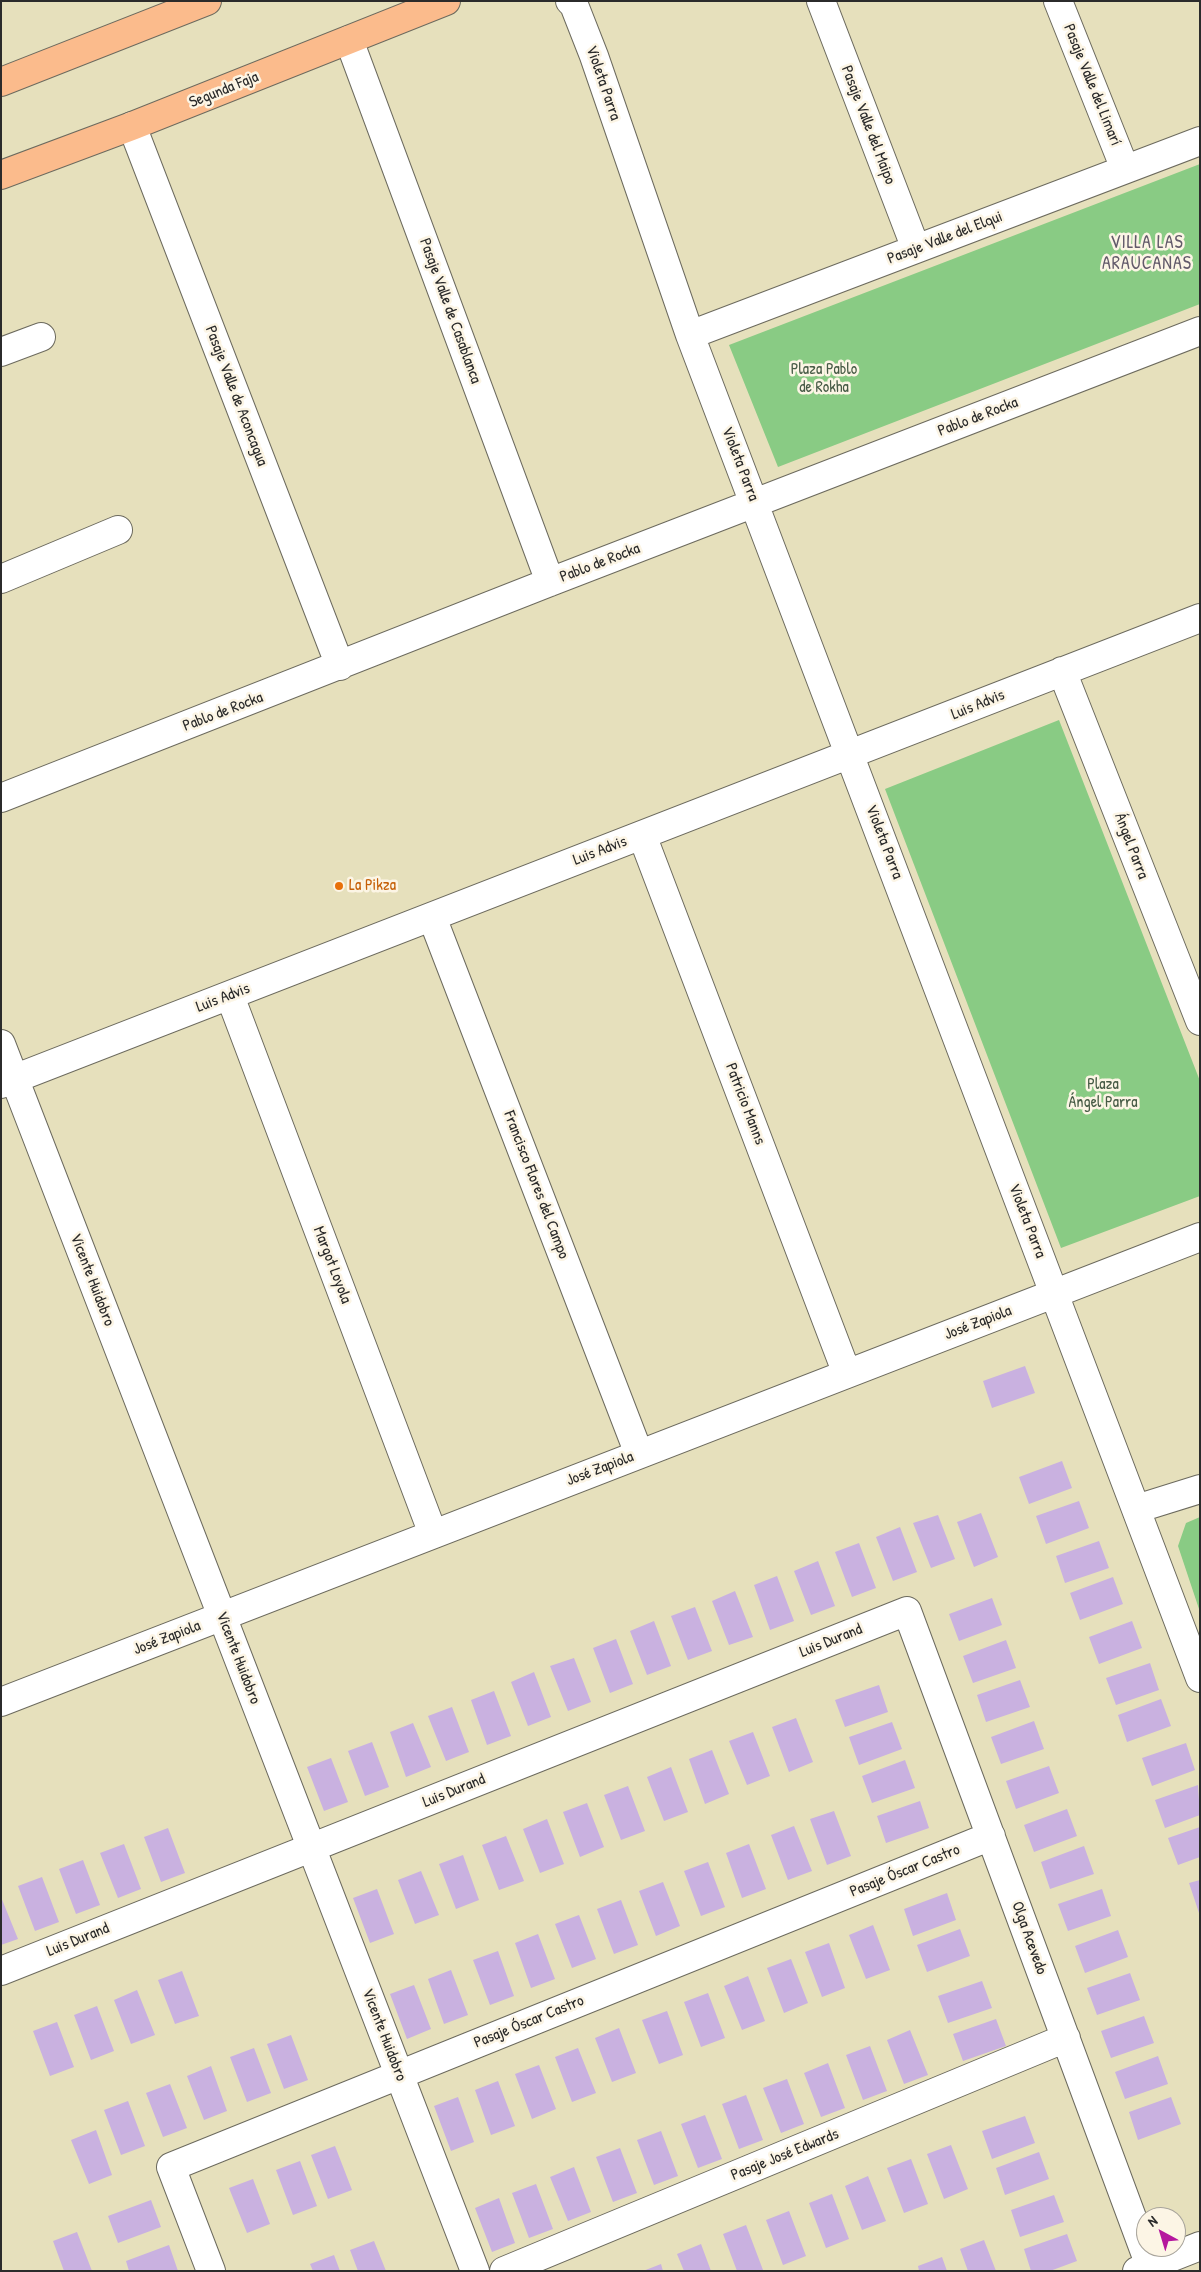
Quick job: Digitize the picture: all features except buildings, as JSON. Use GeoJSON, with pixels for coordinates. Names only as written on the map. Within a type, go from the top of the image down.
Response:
{"type":"FeatureCollection","features":[{"type":"Feature","properties":{"kind":"main road"},"geometry":{"type":"LineString","coordinates":[[1,82],[207,1]]}},
{"type":"Feature","properties":{"kind":"main road","name":"Segunda Faja"},"geometry":{"type":"LineString","coordinates":[[1,175],[132,126],[446,1]]}},
{"type":"Feature","properties":{"kind":"street","name":"Pasaje Valle del Maipo"},"geometry":{"type":"LineString","coordinates":[[821,1],[916,249]]}},
{"type":"Feature","properties":{"kind":"street","name":"Pasaje Valle del Limarí"},"geometry":{"type":"LineString","coordinates":[[1058,1],[1125,169]]}},
{"type":"Feature","properties":{"kind":"street","name":"Violeta Parra"},"geometry":{"type":"LineString","coordinates":[[573,2],[598,65],[690,335],[1200,1678]]}},
{"type":"Feature","properties":{"kind":"street","name":"Pasaje Valle de Casablanca"},"geometry":{"type":"LineString","coordinates":[[349,40],[550,582]]}},
{"type":"Feature","properties":{"kind":"street","name":"Pasaje Valle de Aconcagua"},"geometry":{"type":"LineString","coordinates":[[132,126],[340,666]]}},
{"type":"Feature","properties":{"kind":"street","name":"Pasaje Valle del Elqui"},"geometry":{"type":"LineString","coordinates":[[690,335],[1200,141]]}},
{"type":"Feature","properties":{"kind":"street","name":"Pablo de Rocka"},"geometry":{"type":"LineString","coordinates":[[1,798],[550,582],[1200,331]]}},
{"type":"Feature","properties":{"kind":"street"},"geometry":{"type":"LineString","coordinates":[[1,352],[41,337]]}},
{"type":"Feature","properties":{"kind":"street"},"geometry":{"type":"LineString","coordinates":[[1,579],[118,530]]}},
{"type":"Feature","properties":{"kind":"street","name":"Luis Advis"},"geometry":{"type":"LineString","coordinates":[[8,1081],[1200,618]]}},
{"type":"Feature","properties":{"kind":"street","name":"Ángel Parra"},"geometry":{"type":"LineString","coordinates":[[1062,672],[1200,1021]]}},
{"type":"Feature","properties":{"kind":"street","name":"Patricio Manns"},"geometry":{"type":"LineString","coordinates":[[642,835],[847,1374]]}},
{"type":"Feature","properties":{"kind":"street","name":"Francisco Flores del Campo"},"geometry":{"type":"LineString","coordinates":[[432,917],[639,1454]]}},
{"type":"Feature","properties":{"kind":"street","name":"Margot Loyola"},"geometry":{"type":"LineString","coordinates":[[230,996],[433,1534]]}},
{"type":"Feature","properties":{"kind":"street","name":"Vicente Huidobro"},"geometry":{"type":"LineString","coordinates":[[1,1044],[8,1081],[222,1617],[475,2271]]}},
{"type":"Feature","properties":{"kind":"street","name":"José Zapiola"},"geometry":{"type":"LineString","coordinates":[[4,1694],[222,1617],[1200,1237]]}},
{"type":"Feature","properties":{"kind":"street"},"geometry":{"type":"LineString","coordinates":[[1136,1509],[1200,1489]]}},
{"type":"Feature","properties":{"kind":"street","name":"Olga Acevedo"},"geometry":{"type":"LineString","coordinates":[[907,1611],[1066,2038],[1144,2268]]}},
{"type":"Feature","properties":{"kind":"street","name":"Luis Durand"},"geometry":{"type":"LineString","coordinates":[[1,1971],[907,1611]]}},
{"type":"Feature","properties":{"kind":"street","name":"Pasaje Óscar Castro"},"geometry":{"type":"LineString","coordinates":[[211,2271],[171,2167],[991,1836]]}},
{"type":"Feature","properties":{"kind":"street","name":"Pasaje José Edwards"},"geometry":{"type":"LineString","coordinates":[[504,2271],[1066,2038]]}},
{"type":"Feature","properties":{"kind":"street"},"geometry":{"type":"LineString","coordinates":[[1144,2268],[1200,2246]]}},
{"type":"Feature","properties":{"kind":"green space","name":"Plaza Pablo de Rokha"},"geometry":{"type":"Polygon","coordinates":[[[1200,164],[1200,304],[778,467],[729,345],[1200,164]]]}},
{"type":"Feature","properties":{"kind":"green space","name":"Plaza Ángel Parra"},"geometry":{"type":"Polygon","coordinates":[[[1059,720],[1200,1081],[1200,1196],[1061,1248],[885,789],[1059,720]]]}},
{"type":"Feature","properties":{"kind":"green space"},"geometry":{"type":"Polygon","coordinates":[[[1200,1517],[1200,1612],[1178,1546],[1186,1523],[1200,1517]]]}},
{"type":"Feature","properties":{"kind":"place","name":"La Pikza"},"geometry":{"type":"Point","coordinates":[339,886]}},
{"type":"Feature","properties":{"kind":"district","name":"VILLA LAS ARAUCANAS"},"geometry":{"type":"Point","coordinates":[1147,253]}}]}
